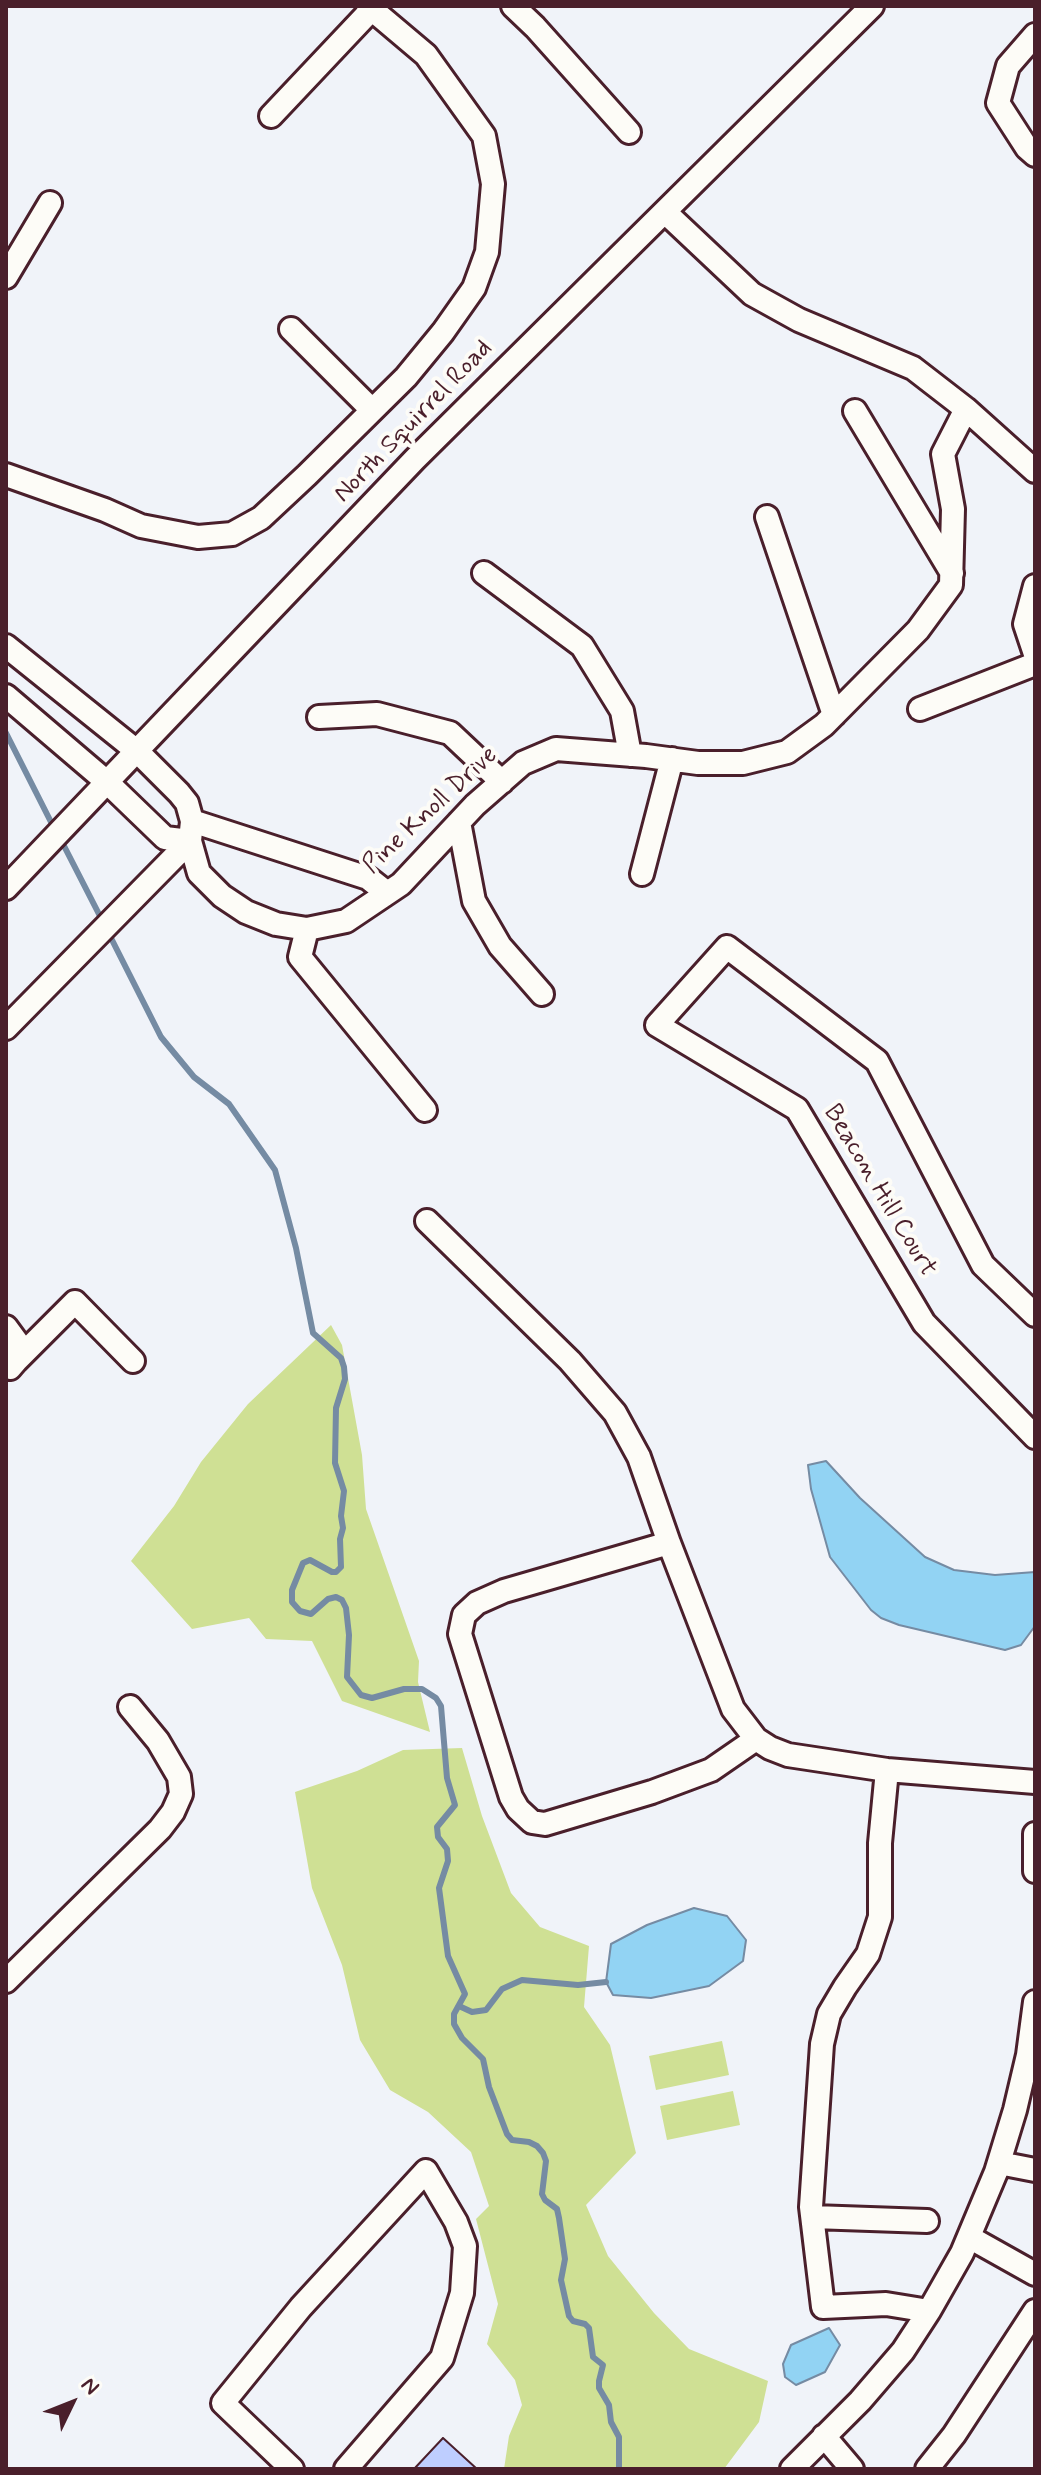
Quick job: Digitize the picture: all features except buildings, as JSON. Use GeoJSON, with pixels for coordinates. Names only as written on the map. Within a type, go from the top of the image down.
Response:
{"type":"FeatureCollection","features":[{"type":"Feature","properties":{"kind":"street"},"geometry":{"type":"LineString","coordinates":[[513,6],[629,132]]}},
{"type":"Feature","properties":{"kind":"street","name":"North Squirrel Road"},"geometry":{"type":"LineString","coordinates":[[6,888],[415,459],[872,6]]}},
{"type":"Feature","properties":{"kind":"street"},"geometry":{"type":"LineString","coordinates":[[6,475],[141,526],[198,537],[232,534],[261,518],[372,410],[443,332],[474,288],[487,252],[493,184],[484,136],[426,55],[380,11],[271,116]]}},
{"type":"Feature","properties":{"kind":"street"},"geometry":{"type":"LineString","coordinates":[[1035,35],[1008,66],[998,103],[1027,148],[1035,155]]}},
{"type":"Feature","properties":{"kind":"street"},"geometry":{"type":"LineString","coordinates":[[6,277],[50,203]]}},
{"type":"Feature","properties":{"kind":"street"},"geometry":{"type":"LineString","coordinates":[[665,212],[752,294],[799,320],[913,368],[966,409],[1035,471]]}},
{"type":"Feature","properties":{"kind":"street"},"geometry":{"type":"LineString","coordinates":[[291,329],[372,410]]}},
{"type":"Feature","properties":{"kind":"street","name":"Pine Knoll Drive"},"geometry":{"type":"LineString","coordinates":[[6,646],[138,752],[179,793],[187,803],[199,873],[222,896],[246,912],[276,924],[307,929],[346,921],[401,884],[475,805],[523,763],[556,749],[698,763],[743,763],[787,752],[834,715],[918,630],[951,585],[953,509],[943,454],[966,409]]}},
{"type":"Feature","properties":{"kind":"street"},"geometry":{"type":"LineString","coordinates":[[855,411],[952,574]]}},
{"type":"Feature","properties":{"kind":"street"},"geometry":{"type":"LineString","coordinates":[[767,517],[834,715]]}},
{"type":"Feature","properties":{"kind":"street"},"geometry":{"type":"LineString","coordinates":[[484,573],[582,646],[622,711],[630,755]]}},
{"type":"Feature","properties":{"kind":"street"},"geometry":{"type":"LineString","coordinates":[[1035,586],[1025,624],[1035,654]]}},
{"type":"Feature","properties":{"kind":"street"},"geometry":{"type":"LineString","coordinates":[[920,709],[1035,664]]}},
{"type":"Feature","properties":{"kind":"street"},"geometry":{"type":"LineString","coordinates":[[6,696],[108,783],[165,838],[191,831],[368,878],[387,893]]}},
{"type":"Feature","properties":{"kind":"street"},"geometry":{"type":"LineString","coordinates":[[319,717],[377,714],[450,733],[502,782]]}},
{"type":"Feature","properties":{"kind":"street"},"geometry":{"type":"LineString","coordinates":[[642,874],[672,759]]}},
{"type":"Feature","properties":{"kind":"street"},"geometry":{"type":"LineString","coordinates":[[459,822],[474,901],[500,946],[542,994]]}},
{"type":"Feature","properties":{"kind":"street"},"geometry":{"type":"LineString","coordinates":[[6,1028],[191,831]]}},
{"type":"Feature","properties":{"kind":"street"},"geometry":{"type":"LineString","coordinates":[[307,929],[300,957],[425,1110]]}},
{"type":"Feature","properties":{"kind":"street","name":"Beacon Hill Court"},"geometry":{"type":"LineString","coordinates":[[1035,1315],[983,1265],[877,1061],[727,947],[657,1025],[797,1109],[924,1323],[1035,1437]]}},
{"type":"Feature","properties":{"kind":"street"},"geometry":{"type":"LineString","coordinates":[[427,1221],[570,1361],[615,1413],[639,1457],[733,1709],[756,1739],[788,1755],[887,1770],[1035,1782]]}},
{"type":"Feature","properties":{"kind":"street"},"geometry":{"type":"LineString","coordinates":[[11,1366],[75,1302],[133,1361]]}},
{"type":"Feature","properties":{"kind":"street"},"geometry":{"type":"LineString","coordinates":[[6,1327],[17,1342],[11,1366]]}},
{"type":"Feature","properties":{"kind":"street"},"geometry":{"type":"LineString","coordinates":[[669,1543],[504,1591],[477,1603],[464,1615],[460,1634],[511,1797],[532,1822],[545,1824],[652,1792],[711,1770],[756,1739]]}},
{"type":"Feature","properties":{"kind":"street"},"geometry":{"type":"LineString","coordinates":[[6,1981],[160,1829],[177,1803],[181,1794],[179,1777],[158,1741],[130,1707]]}},
{"type":"Feature","properties":{"kind":"street"},"geometry":{"type":"LineString","coordinates":[[887,1770],[880,1843],[880,1917],[868,1954],[829,2014],[822,2044],[811,2207],[823,2307],[886,2304],[929,2311]]}},
{"type":"Feature","properties":{"kind":"street"},"geometry":{"type":"LineString","coordinates":[[1035,1834],[1035,1867]]}},
{"type":"Feature","properties":{"kind":"street"},"geometry":{"type":"LineString","coordinates":[[792,2469],[860,2401],[903,2351],[929,2311],[969,2237],[1028,2091],[1028,2055],[1035,2002]]}},
{"type":"Feature","properties":{"kind":"street"},"geometry":{"type":"LineString","coordinates":[[999,2163],[1035,2170]]}},
{"type":"Feature","properties":{"kind":"street"},"geometry":{"type":"LineString","coordinates":[[292,2469],[223,2403],[301,2307],[426,2171],[456,2222],[465,2246],[462,2293],[442,2358],[346,2469]]}},
{"type":"Feature","properties":{"kind":"street"},"geometry":{"type":"LineString","coordinates":[[813,2217],[927,2221]]}},
{"type":"Feature","properties":{"kind":"street"},"geometry":{"type":"LineString","coordinates":[[969,2237],[1035,2274]]}},
{"type":"Feature","properties":{"kind":"street"},"geometry":{"type":"LineString","coordinates":[[927,2469],[954,2435],[1035,2311]]}},
{"type":"Feature","properties":{"kind":"street"},"geometry":{"type":"LineString","coordinates":[[824,2436],[852,2469]]}},
{"type":"Feature","properties":{"kind":"green space"},"geometry":{"type":"Polygon","coordinates":[[[331,1325],[342,1345],[362,1455],[366,1509],[419,1661],[418,1682],[430,1732],[342,1701],[312,1641],[266,1639],[249,1618],[192,1629],[131,1561],[174,1506],[201,1462],[248,1404],[331,1325]]]}},
{"type":"Feature","properties":{"kind":"green space"},"geometry":{"type":"Polygon","coordinates":[[[462,1748],[482,1816],[511,1893],[540,1927],[589,1946],[584,2007],[610,2045],[636,2153],[586,2205],[608,2256],[654,2313],[689,2349],[768,2381],[759,2422],[724,2469],[504,2469],[509,2436],[522,2405],[515,2380],[487,2344],[498,2304],[476,2219],[489,2206],[471,2152],[428,2112],[390,2090],[360,2040],[342,1965],[312,1888],[295,1792],[357,1771],[403,1750],[462,1748]]]}},
{"type":"Feature","properties":{"kind":"green space"},"geometry":{"type":"Polygon","coordinates":[[[722,2041],[729,2075],[656,2090],[649,2056],[722,2041]]]}},
{"type":"Feature","properties":{"kind":"green space"},"geometry":{"type":"Polygon","coordinates":[[[733,2091],[740,2125],[667,2140],[660,2106],[733,2091]]]}},
{"type":"Feature","properties":{"kind":"water"},"geometry":{"type":"Polygon","coordinates":[[[826,1461],[860,1498],[925,1557],[954,1570],[995,1575],[1035,1572],[1035,1626],[1021,1645],[1005,1650],[899,1625],[871,1610],[830,1557],[811,1489],[808,1465],[826,1461]]]}},
{"type":"Feature","properties":{"kind":"water"},"geometry":{"type":"Polygon","coordinates":[[[694,1908],[727,1916],[746,1940],[743,1961],[709,1986],[651,1998],[613,1995],[606,1982],[611,1944],[647,1925],[694,1908]]]}},
{"type":"Feature","properties":{"kind":"water"},"geometry":{"type":"Polygon","coordinates":[[[829,2328],[840,2345],[825,2372],[796,2385],[785,2377],[783,2364],[791,2345],[829,2328]]]}},
{"type":"Feature","properties":{"kind":"waterway"},"geometry":{"type":"LineString","coordinates":[[6,733],[55,830]]}},
{"type":"Feature","properties":{"kind":"waterway"},"geometry":{"type":"LineString","coordinates":[[61,840],[103,922]]}},
{"type":"Feature","properties":{"kind":"waterway"},"geometry":{"type":"LineString","coordinates":[[108,932],[161,1037],[194,1077],[229,1104],[275,1170],[296,1248],[313,1333],[341,1358],[344,1367],[345,1379],[336,1408],[335,1463],[344,1491],[341,1567],[332,1572],[310,1560],[303,1563],[292,1590],[292,1602],[300,1611],[311,1614],[328,1599],[336,1597],[342,1600],[349,1635],[347,1677],[361,1695],[372,1698],[404,1689],[422,1689],[436,1698],[441,1706],[447,1778],[455,1805],[437,1827],[438,1837],[447,1849],[448,1861],[439,1888],[448,1956],[465,1994],[454,2014],[454,2024],[462,2038],[483,2059],[489,2087],[507,2134],[512,2140],[537,2146],[546,2161],[542,2194],[557,2209],[559,2218],[565,2259],[561,2280],[569,2316],[589,2328],[593,2357],[603,2365],[599,2388],[609,2405],[611,2422],[619,2437],[619,2469]]}},
{"type":"Feature","properties":{"kind":"waterway"},"geometry":{"type":"LineString","coordinates":[[459,2006],[472,2012],[486,2010],[502,1989],[522,1980],[578,1985],[606,1982]]}}]}
